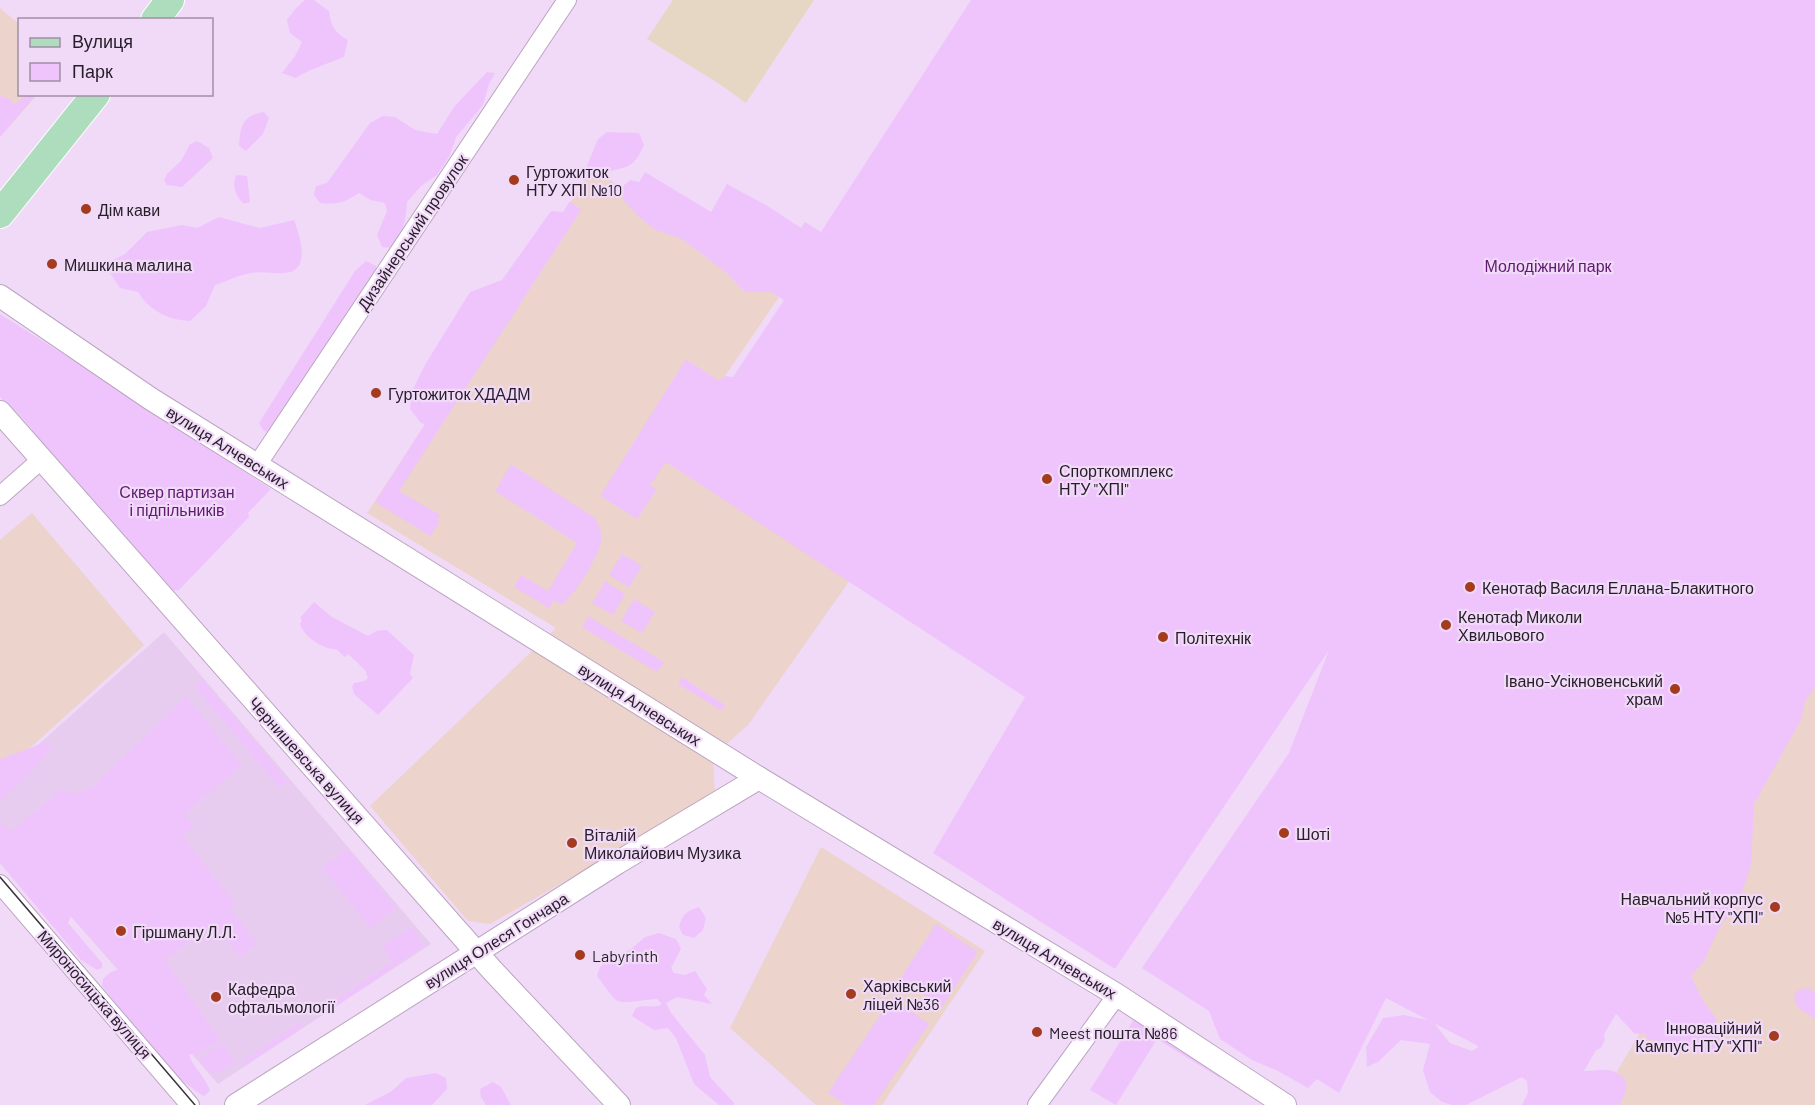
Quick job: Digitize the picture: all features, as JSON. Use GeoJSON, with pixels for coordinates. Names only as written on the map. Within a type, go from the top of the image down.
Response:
{"type":"FeatureCollection","features":[{"type":"Feature","properties":{"kind":"main road"},"geometry":{"type":"LineString","coordinates":[[156,18],[170,0]]}},
{"type":"Feature","properties":{"kind":"main road"},"geometry":{"type":"LineString","coordinates":[[0,214],[94,96]]}},
{"type":"Feature","properties":{"kind":"street","name":"Дизайнерський провулок"},"geometry":{"type":"LineString","coordinates":[[257,465],[567,0]]}},
{"type":"Feature","properties":{"kind":"street","name":"вулиця Алчевських"},"geometry":{"type":"LineString","coordinates":[[0,296],[151,399],[759,778],[1117,995],[1285,1105]]}},
{"type":"Feature","properties":{"kind":"street","name":"Чернишевська вулиця"},"geometry":{"type":"LineString","coordinates":[[0,412],[477,952],[619,1105]]}},
{"type":"Feature","properties":{"kind":"street"},"geometry":{"type":"LineString","coordinates":[[0,496],[42,459]]}},
{"type":"Feature","properties":{"kind":"street","name":"вулиця Олеся Гончара"},"geometry":{"type":"LineString","coordinates":[[236,1105],[617,863],[759,778]]}},
{"type":"Feature","properties":{"kind":"street","name":"Мироносицька вулиця"},"geometry":{"type":"LineString","coordinates":[[0,884],[190,1105]]}},
{"type":"Feature","properties":{"kind":"street"},"geometry":{"type":"LineString","coordinates":[[1037,1105],[1117,995]]}},
{"type":"Feature","properties":{"kind":"shaded area"},"geometry":{"type":"Polygon","coordinates":[[[673,0],[814,0],[746,103],[647,39],[673,0]]]}},
{"type":"Feature","properties":{"kind":"shaded area"},"geometry":{"type":"Polygon","coordinates":[[[0,8],[18,23],[18,96],[36,96],[0,137],[0,8]]]}},
{"type":"Feature","properties":{"kind":"shaded area"},"geometry":{"type":"Polygon","coordinates":[[[593,168],[779,297],[699,414],[855,573],[748,725],[713,756],[715,795],[490,924],[468,921],[370,806],[556,628],[367,513],[593,168]]]}},
{"type":"Feature","properties":{"kind":"shaded area"},"geometry":{"type":"Polygon","coordinates":[[[32,513],[144,645],[0,775],[0,540],[32,513]]]}},
{"type":"Feature","properties":{"kind":"shaded area"},"geometry":{"type":"Polygon","coordinates":[[[164,632],[431,944],[218,1084],[0,836],[0,779],[164,632]]]}},
{"type":"Feature","properties":{"kind":"shaded area"},"geometry":{"type":"Polygon","coordinates":[[[1815,681],[1815,1105],[1597,1105],[1644,1026],[1815,681]]]}},
{"type":"Feature","properties":{"kind":"shaded area","name":"Харківський ліцей №36"},"geometry":{"type":"Polygon","coordinates":[[[821,847],[985,951],[882,1105],[816,1105],[730,1028],[821,847]]]}},
{"type":"Feature","properties":{"kind":"green space"},"geometry":{"type":"Polygon","coordinates":[[[305,0],[314,0],[329,11],[334,28],[348,40],[344,57],[296,78],[282,73],[302,42],[290,33],[287,20],[305,0]]]}},
{"type":"Feature","properties":{"kind":"green space","name":"Молодіжний парк"},"geometry":{"type":"Polygon","coordinates":[[[971,0],[1815,0],[1815,687],[1805,701],[1801,720],[1754,804],[1751,865],[1741,895],[1718,930],[1704,961],[1691,976],[1703,1001],[1716,1018],[1716,1030],[1721,1049],[1702,1054],[1669,1043],[1647,1039],[1645,1033],[1635,1034],[1616,1014],[1604,1034],[1605,1040],[1601,1048],[1596,1050],[1584,1071],[1610,1070],[1623,1077],[1626,1081],[1626,1090],[1619,1105],[1522,1105],[1528,1093],[1527,1081],[1522,1077],[1466,1105],[1452,1105],[1442,1102],[1430,1092],[1423,1070],[1430,1044],[1401,1040],[1378,1062],[1367,1067],[1366,1047],[1383,1018],[1404,1015],[1428,1020],[1386,998],[1339,1093],[1317,1079],[1308,1088],[1252,1060],[1220,1039],[1209,1011],[1142,968],[1289,753],[1329,650],[1115,969],[933,853],[1025,697],[666,462],[650,485],[657,489],[637,519],[600,496],[686,359],[719,381],[725,376],[733,377],[784,300],[771,292],[745,292],[728,274],[682,239],[656,230],[640,218],[623,200],[622,187],[630,180],[639,182],[645,172],[711,212],[727,184],[766,205],[801,228],[805,222],[821,232],[971,0]],[[1434,1023],[1450,1043],[1472,1051],[1478,1046],[1434,1023]]]}},
{"type":"Feature","properties":{"kind":"green space"},"geometry":{"type":"Polygon","coordinates":[[[487,72],[495,73],[483,105],[456,137],[450,155],[437,175],[421,186],[407,202],[404,226],[394,248],[382,247],[377,235],[387,211],[385,203],[370,200],[359,193],[341,202],[320,203],[314,195],[316,186],[327,183],[370,123],[383,116],[395,117],[415,130],[437,134],[454,107],[487,72]]]}},
{"type":"Feature","properties":{"kind":"green space"},"geometry":{"type":"Polygon","coordinates":[[[0,96],[8,98],[15,104],[25,96],[35,96],[0,137],[0,96]]]}},
{"type":"Feature","properties":{"kind":"green space"},"geometry":{"type":"Polygon","coordinates":[[[264,112],[269,118],[263,134],[246,151],[239,146],[242,127],[251,116],[264,112]]]}},
{"type":"Feature","properties":{"kind":"green space"},"geometry":{"type":"Polygon","coordinates":[[[607,132],[639,133],[644,145],[639,155],[629,165],[599,177],[586,168],[598,139],[607,132]]]}},
{"type":"Feature","properties":{"kind":"green space"},"geometry":{"type":"Polygon","coordinates":[[[197,141],[209,148],[213,158],[182,187],[167,185],[164,180],[167,174],[181,161],[190,144],[197,141]]]}},
{"type":"Feature","properties":{"kind":"green space"},"geometry":{"type":"Polygon","coordinates":[[[236,175],[247,176],[250,202],[244,204],[238,198],[234,187],[236,175]]]}},
{"type":"Feature","properties":{"kind":"green space"},"geometry":{"type":"Polygon","coordinates":[[[570,201],[581,210],[399,491],[440,515],[437,520],[440,522],[430,536],[375,502],[425,424],[421,423],[410,409],[412,391],[426,363],[470,292],[502,280],[551,211],[563,212],[570,201]]]}},
{"type":"Feature","properties":{"kind":"green space"},"geometry":{"type":"Polygon","coordinates":[[[219,217],[260,228],[294,220],[302,252],[298,267],[284,273],[246,274],[215,285],[206,306],[190,321],[174,319],[160,313],[138,292],[120,288],[110,273],[111,261],[125,254],[147,232],[182,225],[197,228],[219,217]]]}},
{"type":"Feature","properties":{"kind":"green space"},"geometry":{"type":"Polygon","coordinates":[[[366,261],[376,266],[378,275],[274,430],[264,431],[259,423],[355,271],[366,261]]]}},
{"type":"Feature","properties":{"kind":"green space","name":"Сквер партизан і підпільників"},"geometry":{"type":"Polygon","coordinates":[[[0,314],[214,449],[271,489],[248,513],[249,517],[179,590],[171,591],[32,433],[32,429],[0,397],[0,314]]]}},
{"type":"Feature","properties":{"kind":"green space"},"geometry":{"type":"Polygon","coordinates":[[[511,464],[595,518],[599,526],[601,541],[596,556],[580,584],[562,605],[554,600],[549,608],[514,587],[521,575],[548,591],[577,543],[495,491],[511,464]]]}},
{"type":"Feature","properties":{"kind":"green space"},"geometry":{"type":"Polygon","coordinates":[[[622,554],[642,566],[629,587],[609,575],[622,554]]]}},
{"type":"Feature","properties":{"kind":"green space"},"geometry":{"type":"Polygon","coordinates":[[[605,581],[625,594],[613,615],[592,603],[605,581]]]}},
{"type":"Feature","properties":{"kind":"green space"},"geometry":{"type":"Polygon","coordinates":[[[634,599],[655,612],[642,633],[621,621],[634,599]]]}},
{"type":"Feature","properties":{"kind":"green space"},"geometry":{"type":"Polygon","coordinates":[[[314,602],[332,617],[368,636],[376,631],[387,630],[414,655],[410,674],[413,678],[378,715],[354,694],[352,687],[354,683],[368,678],[365,670],[348,654],[345,657],[336,649],[320,645],[302,629],[300,618],[314,602]]]}},
{"type":"Feature","properties":{"kind":"green space"},"geometry":{"type":"Polygon","coordinates":[[[588,616],[664,662],[657,672],[582,627],[588,616]]]}},
{"type":"Feature","properties":{"kind":"green space"},"geometry":{"type":"Polygon","coordinates":[[[682,677],[725,705],[722,711],[678,684],[682,677]]]}},
{"type":"Feature","properties":{"kind":"green space"},"geometry":{"type":"Polygon","coordinates":[[[203,680],[288,782],[280,788],[195,687],[203,680]]]}},
{"type":"Feature","properties":{"kind":"green space"},"geometry":{"type":"Polygon","coordinates":[[[186,697],[242,765],[184,814],[194,826],[182,836],[236,905],[165,960],[220,1040],[196,1056],[193,1053],[189,1055],[210,1091],[204,1096],[190,1087],[162,1061],[102,986],[103,979],[119,969],[71,916],[68,923],[102,963],[102,968],[97,970],[81,960],[0,863],[0,821],[5,828],[12,831],[61,790],[77,794],[92,788],[186,697]]]}},
{"type":"Feature","properties":{"kind":"green space"},"geometry":{"type":"Polygon","coordinates":[[[46,742],[52,745],[44,757],[0,801],[0,759],[46,742]]]}},
{"type":"Feature","properties":{"kind":"green space"},"geometry":{"type":"Polygon","coordinates":[[[347,849],[396,908],[371,928],[322,868],[347,849]]]}},
{"type":"Feature","properties":{"kind":"green space"},"geometry":{"type":"Polygon","coordinates":[[[699,907],[706,918],[703,930],[694,938],[683,935],[679,927],[683,916],[699,907]]]}},
{"type":"Feature","properties":{"kind":"green space"},"geometry":{"type":"Polygon","coordinates":[[[231,910],[257,943],[240,957],[214,923],[231,910]]]}},
{"type":"Feature","properties":{"kind":"green space"},"geometry":{"type":"Polygon","coordinates":[[[936,924],[978,952],[942,1007],[900,979],[936,924]]]}},
{"type":"Feature","properties":{"kind":"green space"},"geometry":{"type":"Polygon","coordinates":[[[411,927],[424,946],[395,966],[382,947],[411,927]]]}},
{"type":"Feature","properties":{"kind":"green space"},"geometry":{"type":"Polygon","coordinates":[[[659,933],[676,939],[681,949],[671,968],[674,973],[685,975],[695,971],[707,989],[704,995],[712,1004],[677,997],[666,1003],[671,1013],[705,1055],[710,1077],[734,1103],[733,1105],[719,1105],[694,1084],[676,1038],[668,1028],[654,1030],[632,1016],[636,1008],[662,1004],[657,999],[629,1002],[616,1000],[597,976],[600,967],[612,958],[631,949],[645,937],[659,933]]]}},
{"type":"Feature","properties":{"kind":"green space"},"geometry":{"type":"Polygon","coordinates":[[[391,963],[394,967],[336,1006],[333,1001],[391,963]]]}},
{"type":"Feature","properties":{"kind":"green space"},"geometry":{"type":"Polygon","coordinates":[[[1808,988],[1815,993],[1815,1019],[1798,1008],[1794,998],[1797,990],[1808,988]]]}},
{"type":"Feature","properties":{"kind":"green space"},"geometry":{"type":"Polygon","coordinates":[[[892,998],[929,1024],[874,1105],[846,1105],[828,1093],[892,998]]]}},
{"type":"Feature","properties":{"kind":"green space"},"geometry":{"type":"Polygon","coordinates":[[[1136,1016],[1224,1071],[1220,1078],[1157,1039],[1116,1105],[1090,1090],[1136,1016]]]}},
{"type":"Feature","properties":{"kind":"green space"},"geometry":{"type":"Polygon","coordinates":[[[300,1022],[303,1027],[245,1065],[242,1061],[300,1022]]]}},
{"type":"Feature","properties":{"kind":"green space"},"geometry":{"type":"Polygon","coordinates":[[[223,1043],[235,1062],[213,1075],[199,1059],[223,1043]]]}},
{"type":"Feature","properties":{"kind":"green space"},"geometry":{"type":"Polygon","coordinates":[[[436,1073],[446,1078],[447,1089],[432,1105],[365,1105],[392,1091],[406,1078],[436,1073]]]}},
{"type":"Feature","properties":{"kind":"green space"},"geometry":{"type":"Polygon","coordinates":[[[493,1082],[501,1087],[511,1105],[486,1105],[481,1097],[480,1089],[493,1082]]]}},
{"type":"Feature","properties":{"kind":"tram line"},"geometry":{"type":"LineString","coordinates":[[0,877],[195,1105]]}},
{"type":"Feature","properties":{"kind":"place","name":"Гуртожиток НТУ ХПІ №10"},"geometry":{"type":"Point","coordinates":[514,180]}},
{"type":"Feature","properties":{"kind":"place","name":"Дім кави"},"geometry":{"type":"Point","coordinates":[86,209]}},
{"type":"Feature","properties":{"kind":"place","name":"Мишкина малина"},"geometry":{"type":"Point","coordinates":[52,264]}},
{"type":"Feature","properties":{"kind":"place","name":"Гуртожиток ХДАДМ"},"geometry":{"type":"Point","coordinates":[376,393]}},
{"type":"Feature","properties":{"kind":"place","name":"Спорткомплекс НТУ \"ХПІ\""},"geometry":{"type":"Point","coordinates":[1047,479]}},
{"type":"Feature","properties":{"kind":"place","name":"Кенотаф Василя Еллана-Блакитного"},"geometry":{"type":"Point","coordinates":[1470,587]}},
{"type":"Feature","properties":{"kind":"place","name":"Кенотаф Миколи Хвильового"},"geometry":{"type":"Point","coordinates":[1446,625]}},
{"type":"Feature","properties":{"kind":"place","name":"Політехнік"},"geometry":{"type":"Point","coordinates":[1163,637]}},
{"type":"Feature","properties":{"kind":"place","name":"Івано-Усікновенський храм"},"geometry":{"type":"Point","coordinates":[1675,689]}},
{"type":"Feature","properties":{"kind":"place","name":"Шоті"},"geometry":{"type":"Point","coordinates":[1284,833]}},
{"type":"Feature","properties":{"kind":"place","name":"Віталій Миколайович Музика"},"geometry":{"type":"Point","coordinates":[572,843]}},
{"type":"Feature","properties":{"kind":"place","name":"Навчальний корпус №5 НТУ \"ХПІ\""},"geometry":{"type":"Point","coordinates":[1775,907]}},
{"type":"Feature","properties":{"kind":"place","name":"Гіршману Л.Л."},"geometry":{"type":"Point","coordinates":[121,931]}},
{"type":"Feature","properties":{"kind":"place","name":"Labyrinth"},"geometry":{"type":"Point","coordinates":[580,955]}},
{"type":"Feature","properties":{"kind":"place","name":"Харківський ліцей №36"},"geometry":{"type":"Point","coordinates":[851,994]}},
{"type":"Feature","properties":{"kind":"place","name":"Кафедра офтальмології"},"geometry":{"type":"Point","coordinates":[216,997]}},
{"type":"Feature","properties":{"kind":"place","name":"Meest пошта №86"},"geometry":{"type":"Point","coordinates":[1037,1032]}},
{"type":"Feature","properties":{"kind":"place","name":"Інноваційний Кампус НТУ \"ХПІ\""},"geometry":{"type":"Point","coordinates":[1774,1036]}}]}
